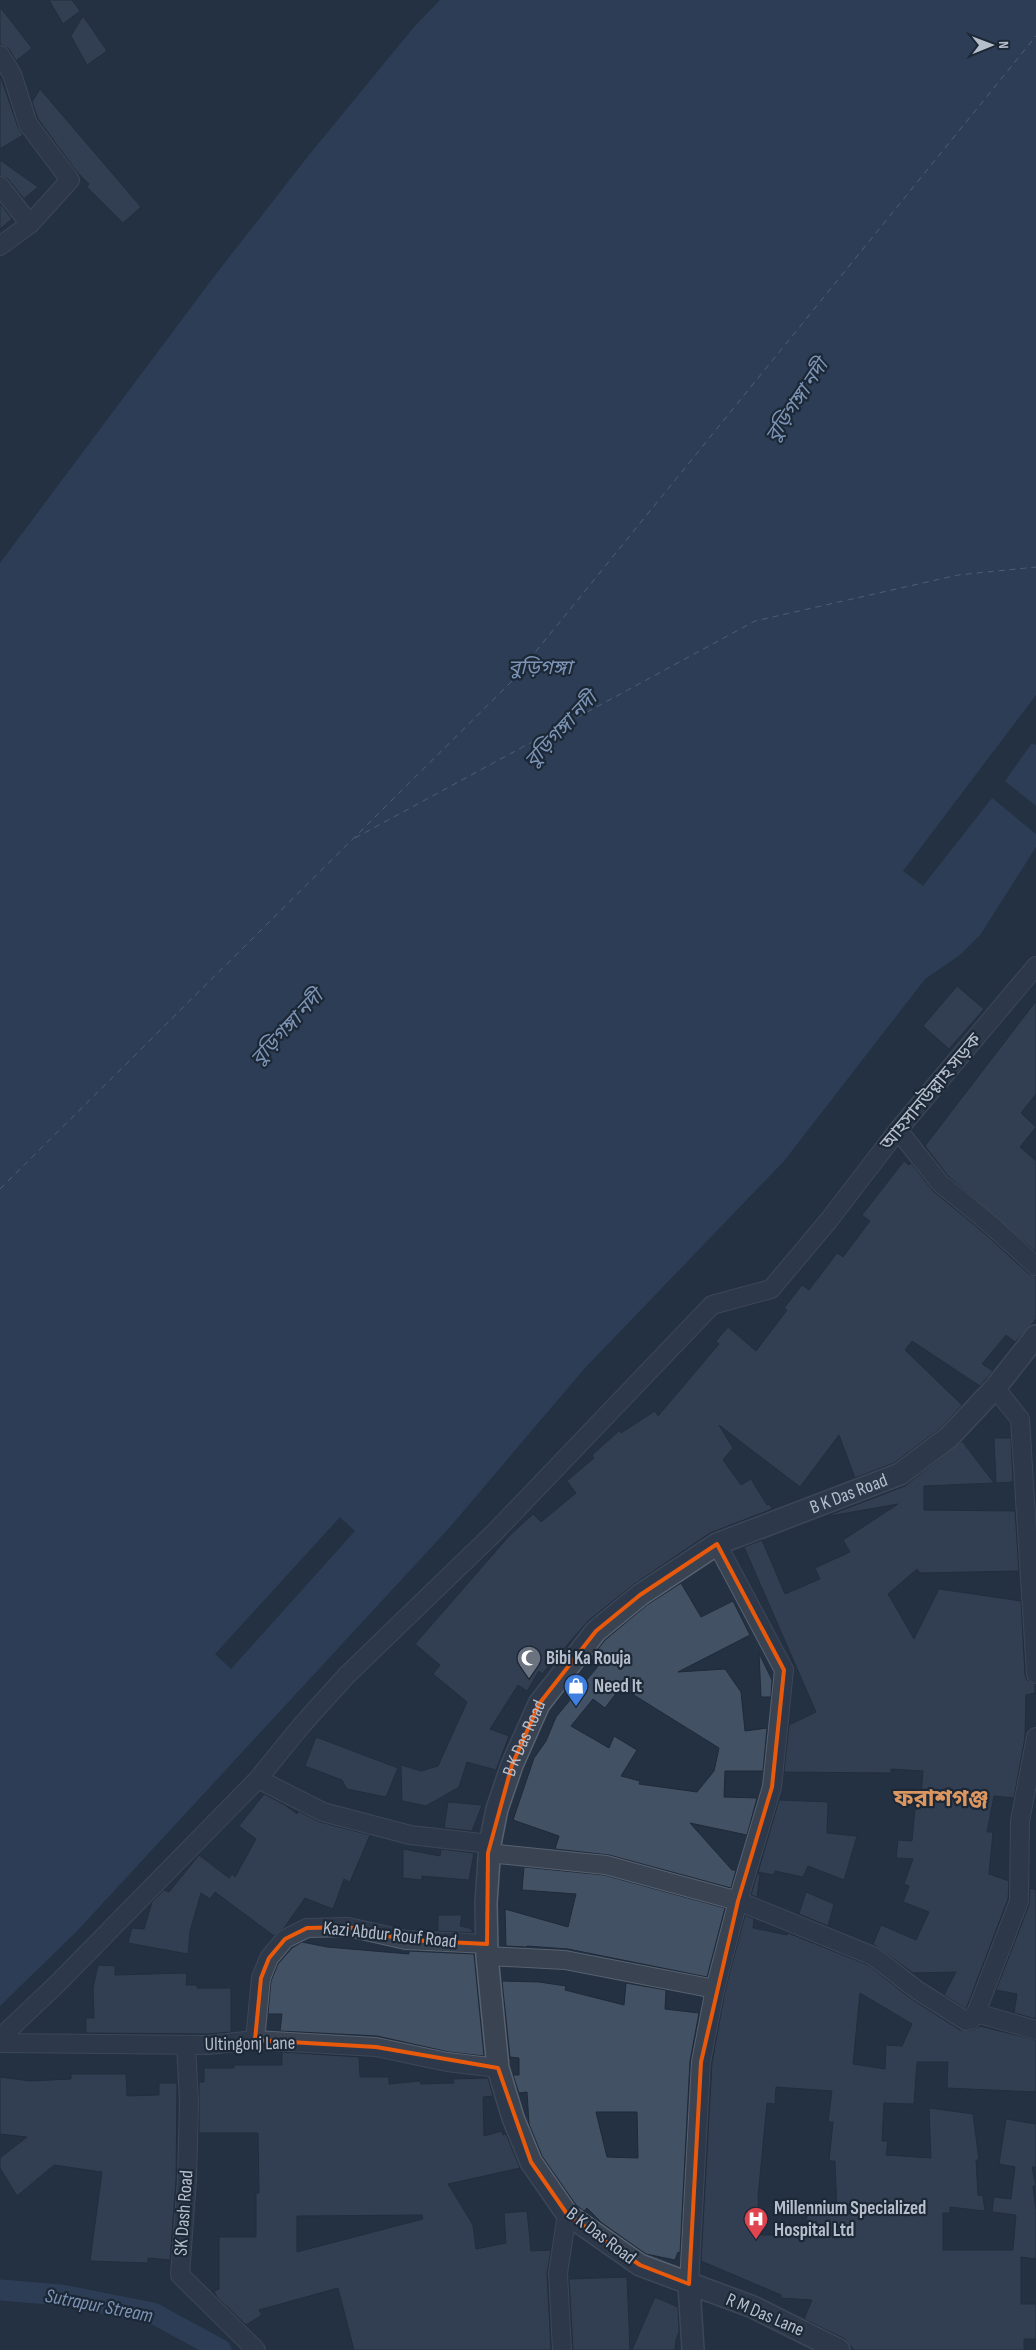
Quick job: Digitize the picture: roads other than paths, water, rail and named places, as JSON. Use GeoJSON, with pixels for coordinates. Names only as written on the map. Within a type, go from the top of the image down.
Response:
{"type":"FeatureCollection","features":[{"type":"Feature","properties":{"kind":"street"},"geometry":{"type":"LineString","coordinates":[[0,55],[12,74],[28,124],[70,180],[30,224],[0,246]]}},
{"type":"Feature","properties":{"kind":"street"},"geometry":{"type":"LineString","coordinates":[[0,186],[30,224]]}},
{"type":"Feature","properties":{"kind":"street","name":"আহসানউল্লাহ সড়ক"},"geometry":{"type":"LineString","coordinates":[[0,2038],[58,1983],[258,1779],[300,1726],[346,1676],[495,1532],[712,1306],[771,1289],[829,1220],[898,1130],[1036,966]]}},
{"type":"Feature","properties":{"kind":"street"},"geometry":{"type":"LineString","coordinates":[[898,1130],[940,1183],[990,1224],[1036,1266]]}},
{"type":"Feature","properties":{"kind":"street","name":"B K Das Road"},"geometry":{"type":"LineString","coordinates":[[688,2284],[640,2265],[597,2238],[567,2214],[531,2162],[513,2118],[498,2068],[487,1950],[489,1849],[497,1810],[512,1765],[539,1704],[596,1631],[640,1595],[717,1544],[900,1474],[949,1437],[996,1388],[1036,1336]]}},
{"type":"Feature","properties":{"kind":"street"},"geometry":{"type":"LineString","coordinates":[[996,1388],[1020,1418],[1031,1514],[1036,1674]]}},
{"type":"Feature","properties":{"kind":"street"},"geometry":{"type":"LineString","coordinates":[[692,2350],[688,2284],[701,2062],[715,1989],[738,1901],[772,1787],[784,1670],[717,1544]]}},
{"type":"Feature","properties":{"kind":"street"},"geometry":{"type":"LineString","coordinates":[[258,1779],[323,1812],[410,1835],[489,1849],[606,1865],[738,1901],[873,1956],[917,1990],[966,2020],[971,2020],[976,2013],[1019,1901],[1020,1821],[1036,1737]]}},
{"type":"Feature","properties":{"kind":"street","name":"Kazi Abdur Rouf Road"},"geometry":{"type":"LineString","coordinates":[[254,2040],[261,1978],[269,1958],[285,1940],[307,1928],[348,1927],[406,1940],[565,1960],[715,1989]]}},
{"type":"Feature","properties":{"kind":"street"},"geometry":{"type":"LineString","coordinates":[[976,2013],[1036,2030]]}},
{"type":"Feature","properties":{"kind":"street","name":"Ultingonj Lane"},"geometry":{"type":"LineString","coordinates":[[0,2043],[208,2045],[254,2040],[376,2047],[447,2062],[498,2068]]}},
{"type":"Feature","properties":{"kind":"street","name":"SK Dash Road"},"geometry":{"type":"LineString","coordinates":[[186,2045],[189,2102],[180,2275],[256,2350]]}},
{"type":"Feature","properties":{"kind":"street"},"geometry":{"type":"LineString","coordinates":[[562,2350],[558,2273],[567,2214]]}},
{"type":"Feature","properties":{"kind":"street","name":"R M Das Lane"},"geometry":{"type":"LineString","coordinates":[[688,2284],[753,2307],[839,2350]]}},
{"type":"Feature","properties":{"kind":"water","name":"বুড়িগঙ্গা"},"geometry":{"type":"Polygon","coordinates":[[[440,0],[1036,0],[1036,847],[980,935],[960,955],[925,979],[784,1161],[584,1369],[450,1527],[77,1931],[0,2006],[0,563],[216,274],[309,155],[414,27],[440,0]]]}},
{"type":"Feature","properties":{"kind":"waterway","name":"Sutrapur Stream"},"geometry":{"type":"LineString","coordinates":[[0,2290],[61,2295],[153,2313],[221,2350]]}},
{"type":"Feature","properties":{"kind":"place","name":"Bibi Ka Rouja"},"geometry":{"type":"Point","coordinates":[529,1679]}},
{"type":"Feature","properties":{"kind":"place","name":"Need It"},"geometry":{"type":"Point","coordinates":[576,1707]}},
{"type":"Feature","properties":{"kind":"place","name":"Millennium Specialized Hospital Ltd"},"geometry":{"type":"Point","coordinates":[756,2240]}},
{"type":"Feature","properties":{"kind":"district","name":"ফরাশগঞ্জ"},"geometry":{"type":"Point","coordinates":[941,1798]}},
{"type":"Feature","properties":{"kind":"water label","name":"বুড়িগঙ্গা নদী"},"geometry":{"type":"Point","coordinates":[797,401]}},
{"type":"Feature","properties":{"kind":"water label","name":"বুড়িগঙ্গা নদী"},"geometry":{"type":"Point","coordinates":[561,730]}},
{"type":"Feature","properties":{"kind":"water label","name":"বুড়িগঙ্গা নদী"},"geometry":{"type":"Point","coordinates":[287,1028]}}]}
